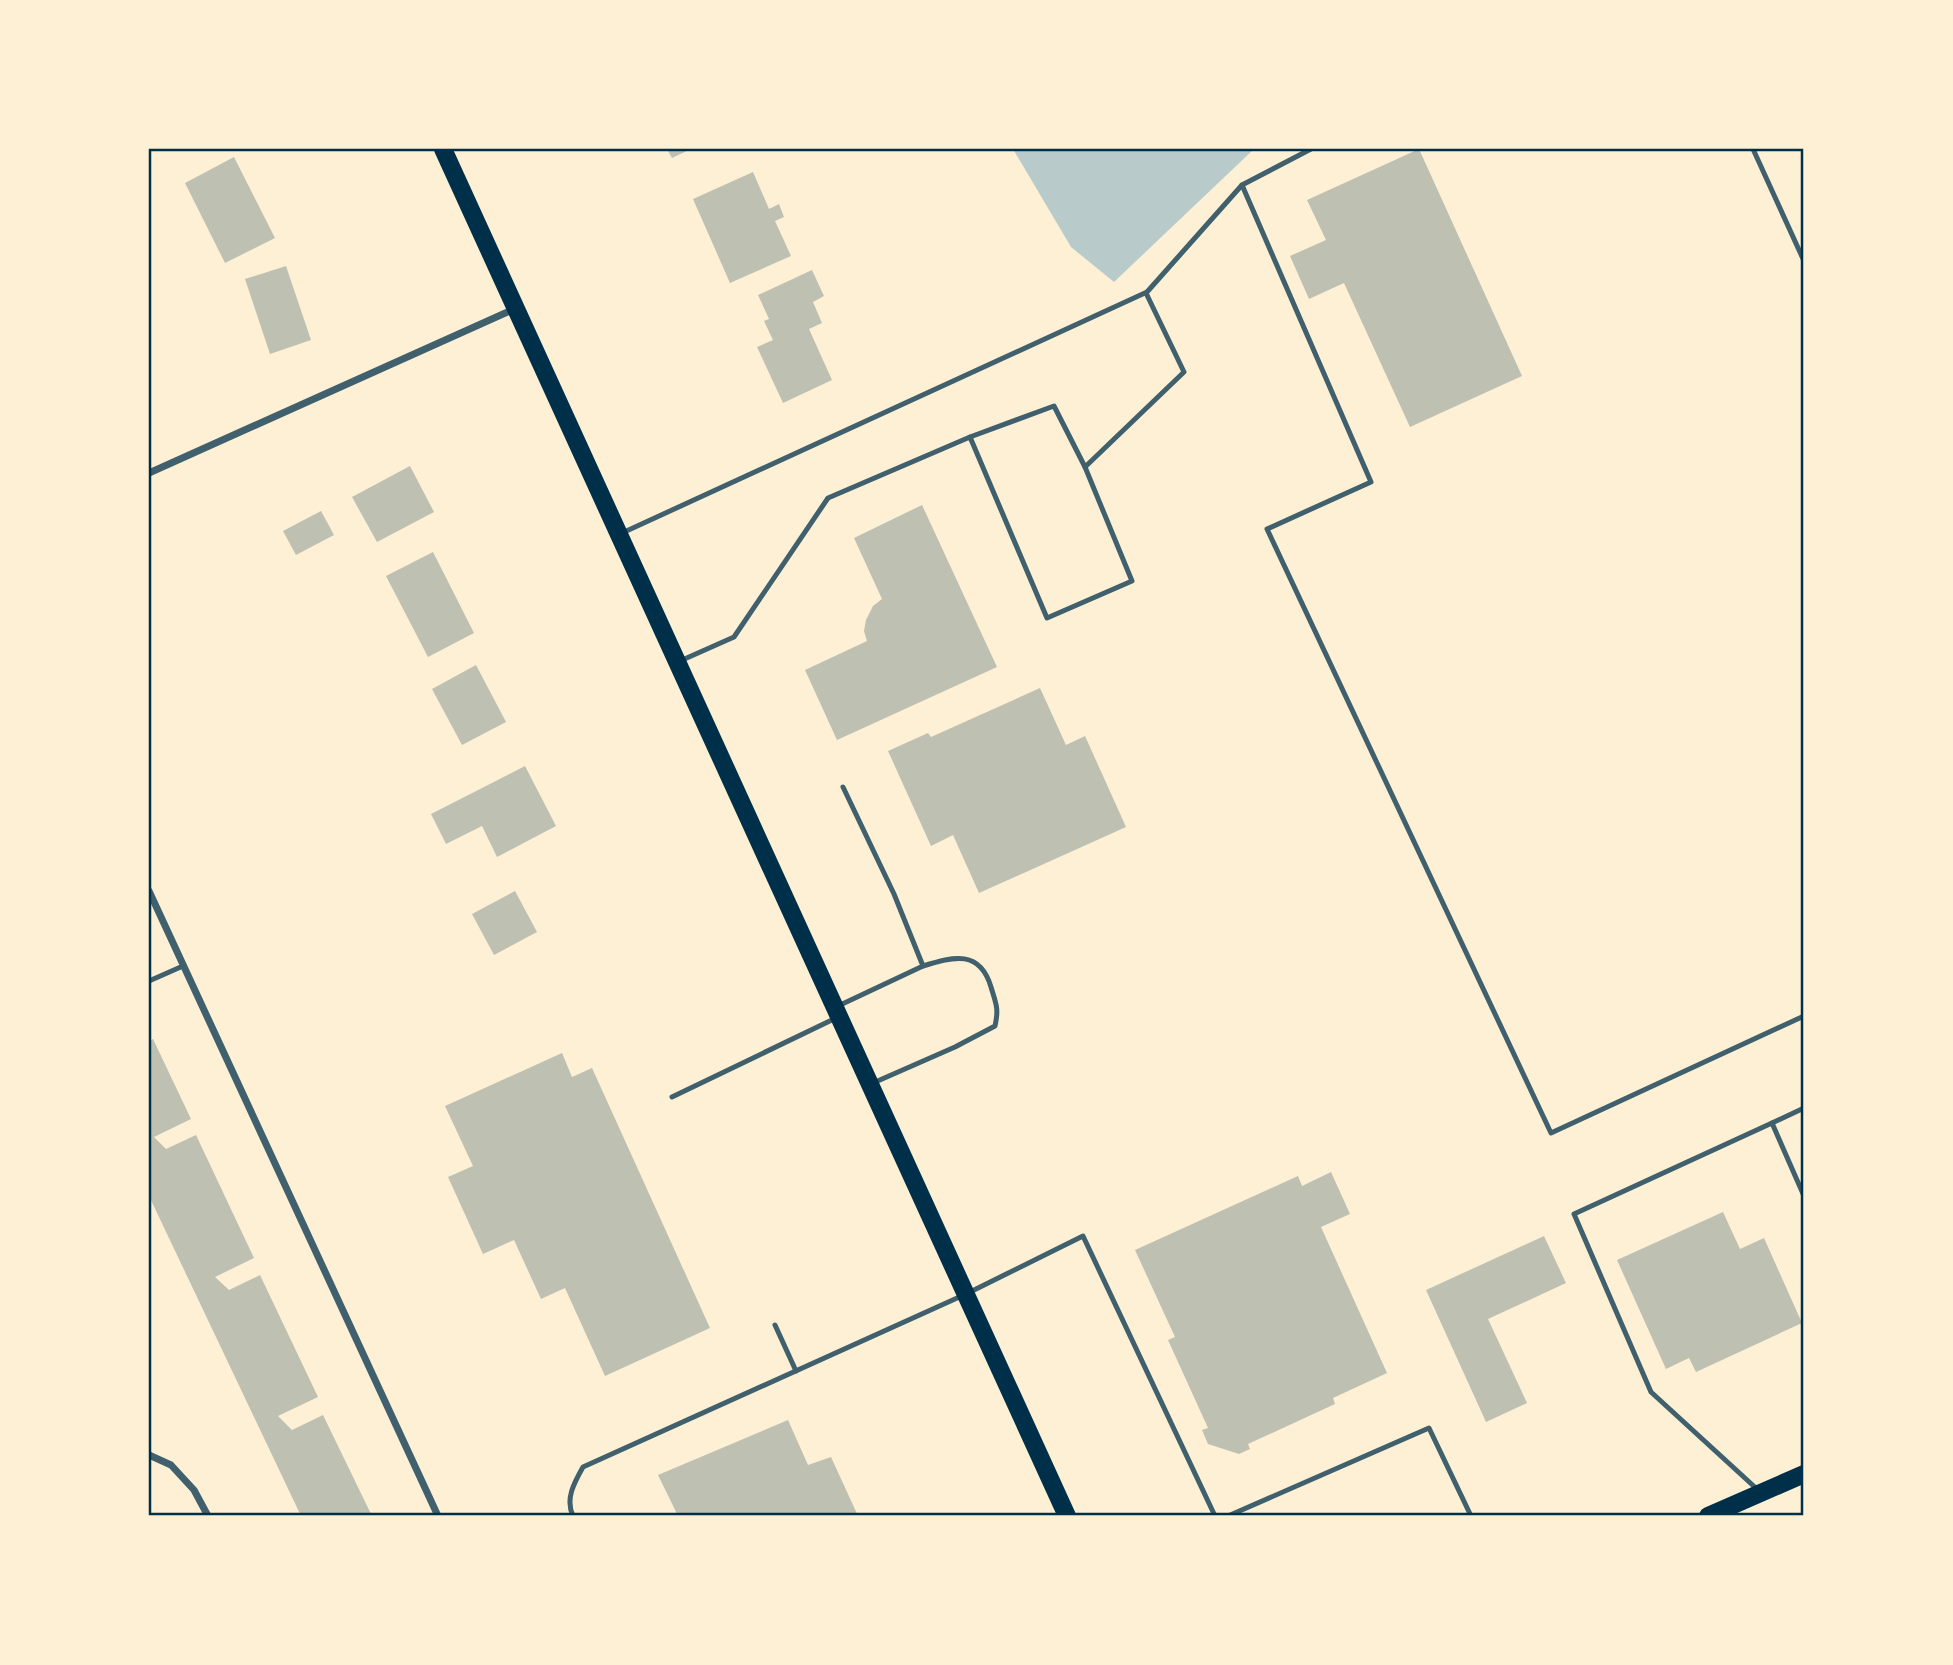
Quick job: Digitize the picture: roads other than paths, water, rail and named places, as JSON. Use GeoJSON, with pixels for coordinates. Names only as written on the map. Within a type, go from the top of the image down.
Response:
{"type":"FeatureCollection","features":[{"type":"Feature","properties":{"kind":"main road"},"geometry":{"type":"LineString","coordinates":[[443,149],[1067,1516]]}},
{"type":"Feature","properties":{"kind":"main road"},"geometry":{"type":"LineString","coordinates":[[1708,1516],[1804,1475]]}},
{"type":"Feature","properties":{"kind":"street"},"geometry":{"type":"LineString","coordinates":[[149,473],[514,308]]}},
{"type":"Feature","properties":{"kind":"street"},"geometry":{"type":"LineString","coordinates":[[149,891],[438,1516]]}},
{"type":"Feature","properties":{"kind":"street"},"geometry":{"type":"LineString","coordinates":[[149,1455],[171,1465],[194,1490],[208,1516]]}},
{"type":"Feature","properties":{"kind":"lane"},"geometry":{"type":"LineString","coordinates":[[618,535],[1146,293],[1242,185],[1311,149]]}},
{"type":"Feature","properties":{"kind":"lane"},"geometry":{"type":"LineString","coordinates":[[1753,149],[1804,261]]}},
{"type":"Feature","properties":{"kind":"lane"},"geometry":{"type":"LineString","coordinates":[[1242,185],[1371,482],[1267,528],[1551,1133],[1804,1016]]}},
{"type":"Feature","properties":{"kind":"lane"},"geometry":{"type":"LineString","coordinates":[[1085,467],[1184,372],[1146,293]]}},
{"type":"Feature","properties":{"kind":"lane"},"geometry":{"type":"LineString","coordinates":[[676,663],[734,637],[828,498],[970,437],[1054,406],[1085,467],[1132,581],[1047,618],[970,437]]}},
{"type":"Feature","properties":{"kind":"lane"},"geometry":{"type":"LineString","coordinates":[[843,787],[894,894],[923,966]]}},
{"type":"Feature","properties":{"kind":"lane"},"geometry":{"type":"LineString","coordinates":[[671,1097],[923,966],[960,958],[975,961],[988,975],[998,1010],[995,1026],[955,1047],[870,1084]]}},
{"type":"Feature","properties":{"kind":"lane"},"geometry":{"type":"LineString","coordinates":[[149,981],[183,965]]}},
{"type":"Feature","properties":{"kind":"lane"},"geometry":{"type":"LineString","coordinates":[[1761,1493],[1651,1392],[1574,1214],[1804,1108]]}},
{"type":"Feature","properties":{"kind":"lane"},"geometry":{"type":"LineString","coordinates":[[1772,1123],[1804,1196]]}},
{"type":"Feature","properties":{"kind":"lane"},"geometry":{"type":"LineString","coordinates":[[573,1516],[568,1507],[572,1486],[583,1467],[966,1294],[1083,1236],[1215,1516]]}},
{"type":"Feature","properties":{"kind":"lane"},"geometry":{"type":"LineString","coordinates":[[775,1325],[796,1371]]}},
{"type":"Feature","properties":{"kind":"lane"},"geometry":{"type":"LineString","coordinates":[[1228,1516],[1429,1427],[1471,1516]]}}]}
